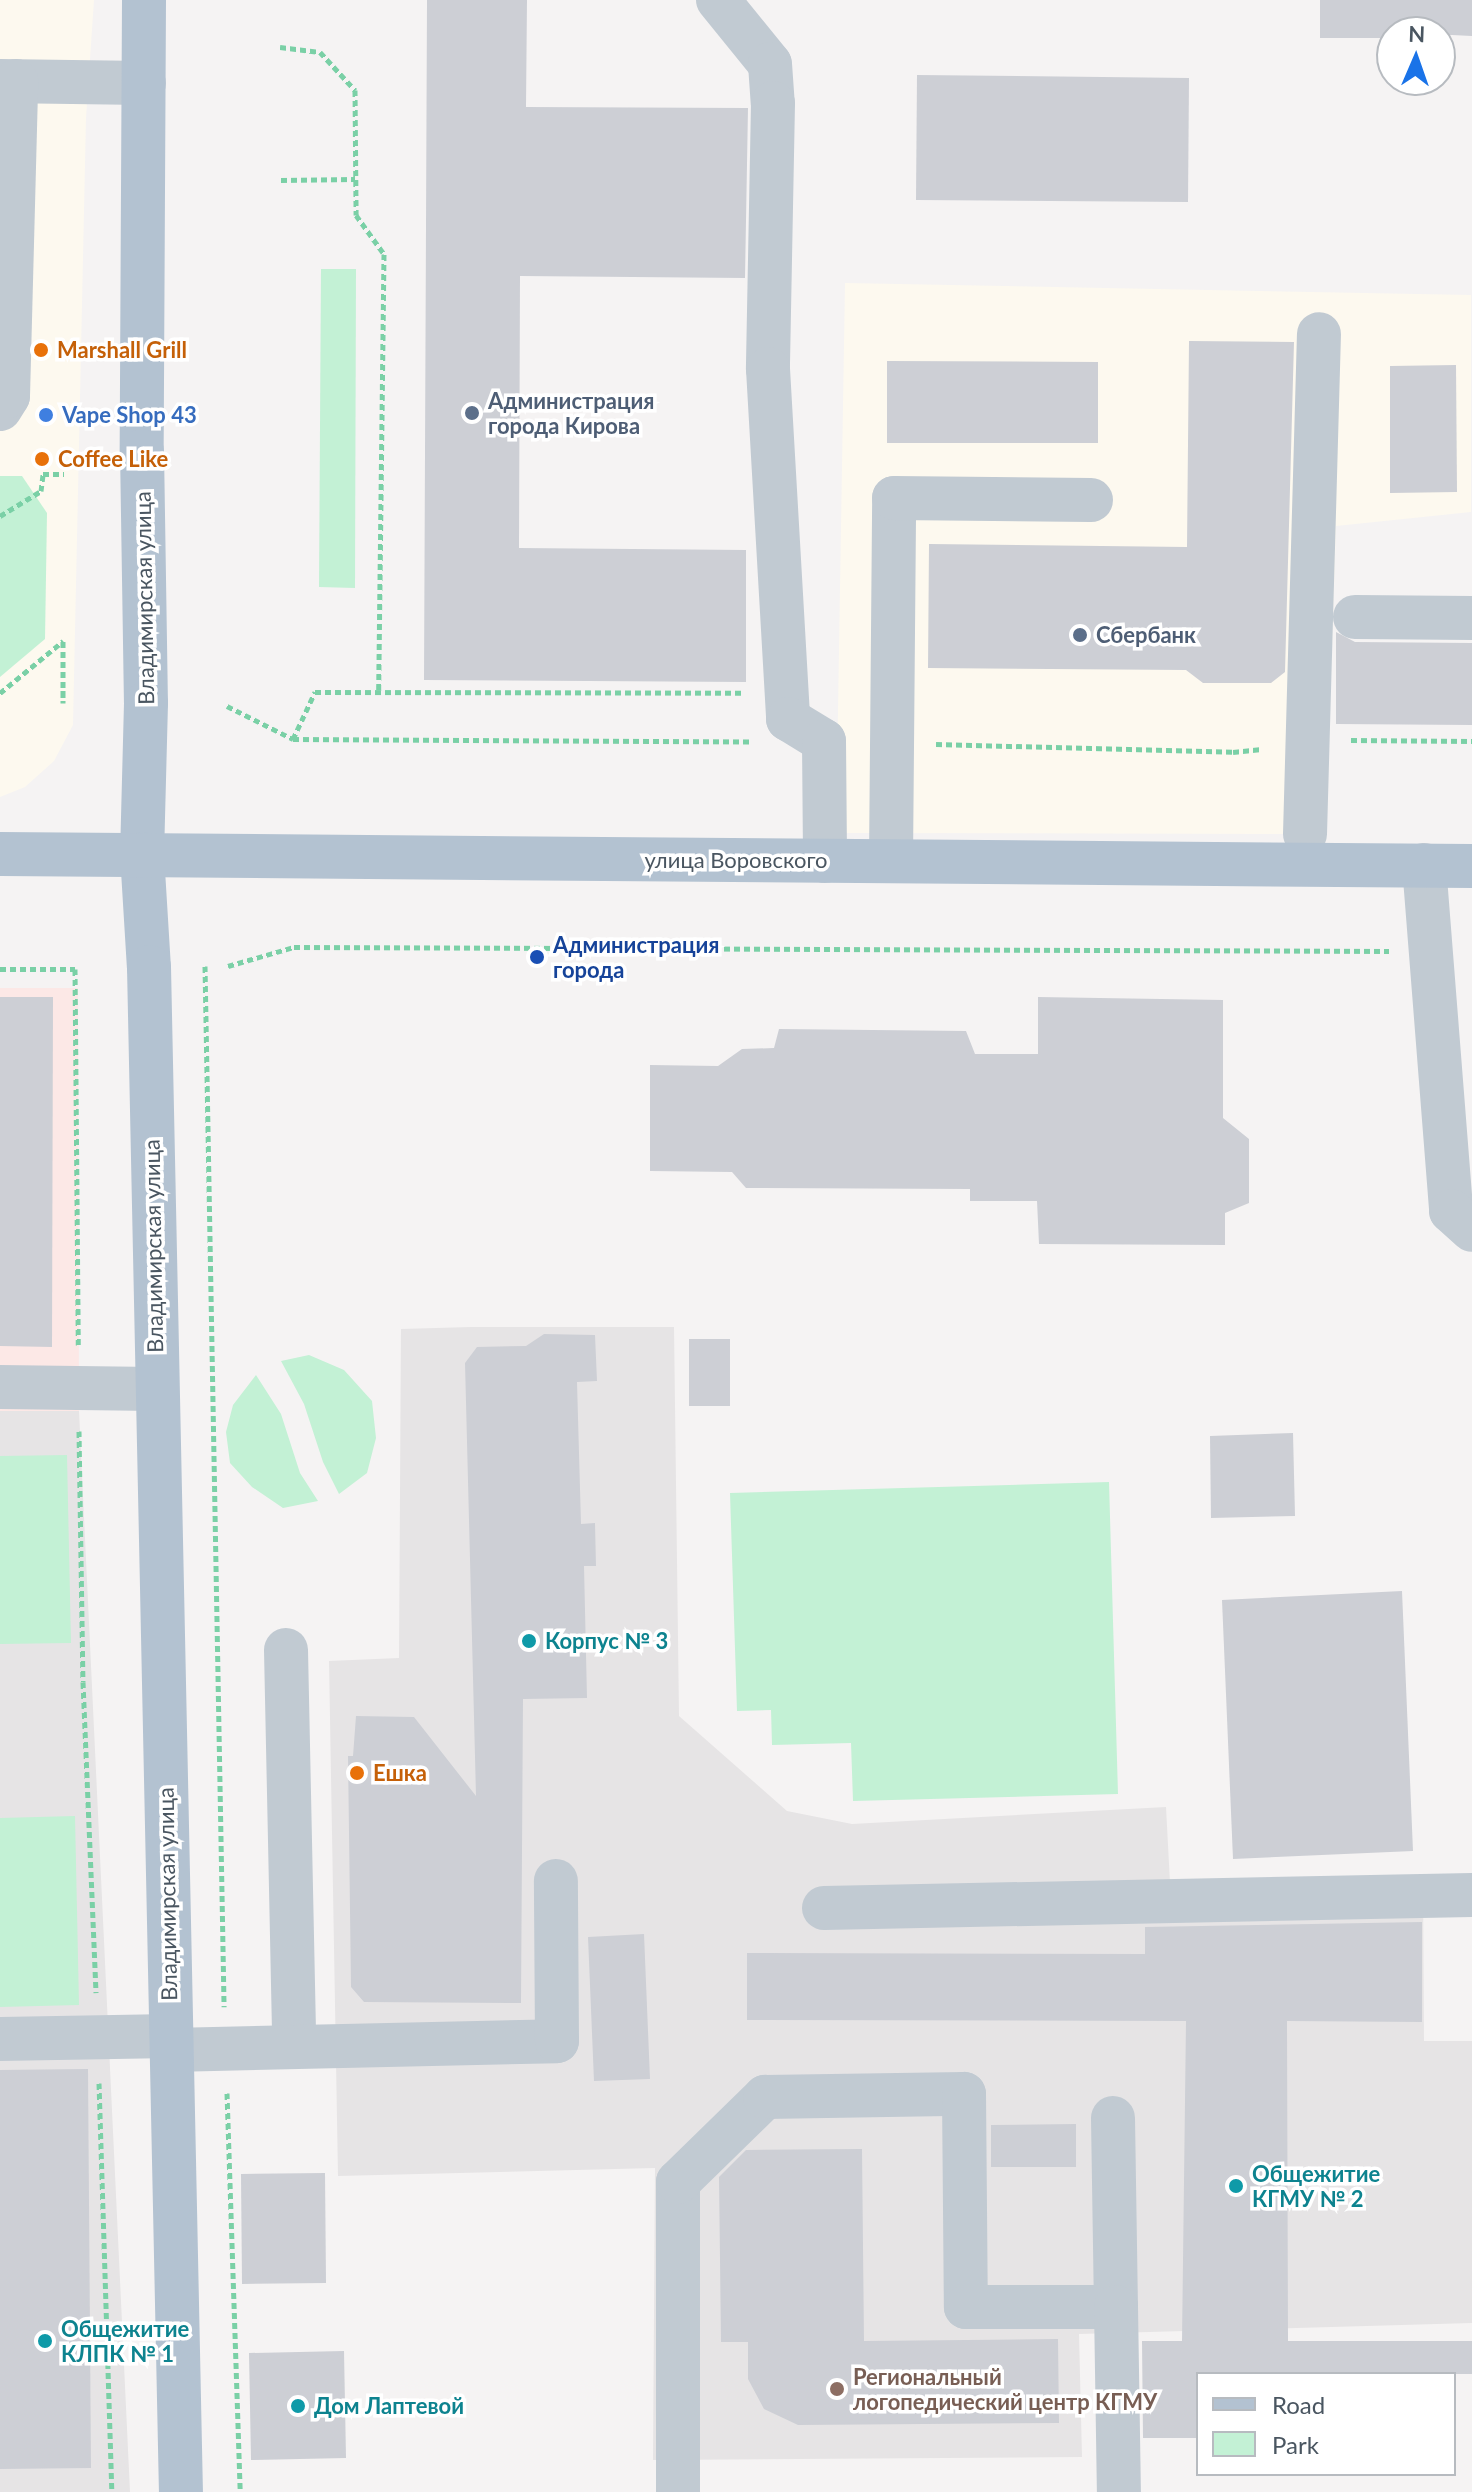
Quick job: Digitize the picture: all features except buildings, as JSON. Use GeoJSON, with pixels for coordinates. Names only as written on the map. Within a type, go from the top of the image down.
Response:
{"type":"FeatureCollection","features":[{"type":"Feature","properties":{"kind":"main road","name":"Владимирская улица"},"geometry":{"type":"LineString","coordinates":[[142,0],[142,451],[146,703],[142,854],[149,967],[155,1389],[181,2492]]}},
{"type":"Feature","properties":{"kind":"main road","name":"улица Воровского"},"geometry":{"type":"LineString","coordinates":[[0,854],[1472,866]]}},
{"type":"Feature","properties":{"kind":"lane"},"geometry":{"type":"LineString","coordinates":[[718,0],[770,64],[773,103],[768,369],[788,719],[824,741],[825,861]]}},
{"type":"Feature","properties":{"kind":"lane"},"geometry":{"type":"LineString","coordinates":[[0,409],[8,396],[8,81],[144,83]]}},
{"type":"Feature","properties":{"kind":"lane"},"geometry":{"type":"LineString","coordinates":[[1305,834],[1319,334]]}},
{"type":"Feature","properties":{"kind":"lane"},"geometry":{"type":"LineString","coordinates":[[891,861],[905,706],[894,498],[1091,500]]}},
{"type":"Feature","properties":{"kind":"lane"},"geometry":{"type":"LineString","coordinates":[[1355,617],[1472,618]]}},
{"type":"Feature","properties":{"kind":"lane"},"geometry":{"type":"LineString","coordinates":[[1424,865],[1451,1211],[1472,1230]]}},
{"type":"Feature","properties":{"kind":"lane"},"geometry":{"type":"LineString","coordinates":[[0,1387],[155,1389]]}},
{"type":"Feature","properties":{"kind":"lane"},"geometry":{"type":"LineString","coordinates":[[286,1650],[294,2047]]}},
{"type":"Feature","properties":{"kind":"lane"},"geometry":{"type":"LineString","coordinates":[[0,2039],[98,2037],[225,2049],[557,2041],[556,1881]]}},
{"type":"Feature","properties":{"kind":"lane"},"geometry":{"type":"LineString","coordinates":[[824,1908],[1472,1895]]}},
{"type":"Feature","properties":{"kind":"lane"},"geometry":{"type":"LineString","coordinates":[[678,2492],[678,2182],[765,2097],[964,2094],[966,2307],[1116,2307]]}},
{"type":"Feature","properties":{"kind":"lane"},"geometry":{"type":"LineString","coordinates":[[1113,2118],[1119,2492]]}},
{"type":"Feature","properties":{"kind":"path"},"geometry":{"type":"LineString","coordinates":[[280,47],[320,52],[355,90],[356,215],[384,254],[379,692]]}},
{"type":"Feature","properties":{"kind":"path"},"geometry":{"type":"LineString","coordinates":[[281,180],[355,179]]}},
{"type":"Feature","properties":{"kind":"path"},"geometry":{"type":"LineString","coordinates":[[0,516],[41,491],[43,474],[64,474]]}},
{"type":"Feature","properties":{"kind":"path"},"geometry":{"type":"LineString","coordinates":[[0,693],[63,641],[63,703]]}},
{"type":"Feature","properties":{"kind":"path"},"geometry":{"type":"LineString","coordinates":[[293,739],[315,692],[749,693]]}},
{"type":"Feature","properties":{"kind":"path"},"geometry":{"type":"LineString","coordinates":[[749,725],[749,741]]}},
{"type":"Feature","properties":{"kind":"path"},"geometry":{"type":"LineString","coordinates":[[228,966],[294,947],[1431,951]]}},
{"type":"Feature","properties":{"kind":"path"},"geometry":{"type":"LineString","coordinates":[[205,966],[225,2049],[240,2492]]}},
{"type":"Feature","properties":{"kind":"path"},"geometry":{"type":"LineString","coordinates":[[0,969],[75,969],[83,1682],[112,2492]]}},
{"type":"Feature","properties":{"kind":"shaded area"},"geometry":{"type":"Polygon","coordinates":[[[0,0],[94,0],[86,118],[73,725],[54,761],[25,787],[0,797],[0,0]]]}},
{"type":"Feature","properties":{"kind":"shaded area"},"geometry":{"type":"Polygon","coordinates":[[[845,283],[1471,295],[1471,512],[1336,526],[1326,834],[836,833],[845,283]]]}},
{"type":"Feature","properties":{"kind":"shaded area"},"geometry":{"type":"Polygon","coordinates":[[[0,988],[78,988],[79,1411],[0,1411],[0,988]]]}},
{"type":"Feature","properties":{"kind":"shaded area"},"geometry":{"type":"Polygon","coordinates":[[[674,1327],[679,1716],[787,1811],[852,1824],[1166,1807],[1170,1883],[1423,1882],[1424,2041],[1472,2041],[1472,2323],[1079,2334],[1082,2457],[653,2460],[655,2168],[338,2176],[329,1661],[399,1658],[401,1329],[674,1327]]]}},
{"type":"Feature","properties":{"kind":"shaded area"},"geometry":{"type":"Polygon","coordinates":[[[0,1411],[79,1411],[130,2492],[0,2492],[0,1411]]]}},
{"type":"Feature","properties":{"kind":"green space"},"geometry":{"type":"Polygon","coordinates":[[[321,269],[356,269],[355,588],[319,587],[321,269]]]}},
{"type":"Feature","properties":{"kind":"green space"},"geometry":{"type":"Polygon","coordinates":[[[0,476],[22,476],[47,513],[45,639],[0,677],[0,476]]]}},
{"type":"Feature","properties":{"kind":"green space"},"geometry":{"type":"Polygon","coordinates":[[[309,1355],[344,1370],[372,1401],[376,1438],[367,1473],[339,1494],[323,1462],[304,1404],[281,1361],[309,1355]]]}},
{"type":"Feature","properties":{"kind":"green space"},"geometry":{"type":"Polygon","coordinates":[[[256,1375],[281,1414],[300,1473],[318,1501],[283,1508],[252,1487],[230,1463],[226,1432],[233,1405],[256,1375]]]}},
{"type":"Feature","properties":{"kind":"green space"},"geometry":{"type":"Polygon","coordinates":[[[67,1455],[71,1643],[0,1644],[0,1456],[67,1455]]]}},
{"type":"Feature","properties":{"kind":"green space"},"geometry":{"type":"Polygon","coordinates":[[[1109,1482],[1118,1794],[853,1801],[851,1743],[772,1745],[771,1710],[737,1711],[730,1493],[1109,1482]]]}},
{"type":"Feature","properties":{"kind":"green space"},"geometry":{"type":"Polygon","coordinates":[[[75,1816],[79,2005],[0,2007],[0,1818],[75,1816]]]}},
{"type":"Feature","properties":{"kind":"place","name":"Marshall Grill"},"geometry":{"type":"Point","coordinates":[41,350]}},
{"type":"Feature","properties":{"kind":"place","name":"Администрация города Кирова"},"geometry":{"type":"Point","coordinates":[472,413]}},
{"type":"Feature","properties":{"kind":"place","name":"Vape Shop 43"},"geometry":{"type":"Point","coordinates":[46,415]}},
{"type":"Feature","properties":{"kind":"place","name":"Coffee Like"},"geometry":{"type":"Point","coordinates":[42,459]}},
{"type":"Feature","properties":{"kind":"place","name":"Сбербанк"},"geometry":{"type":"Point","coordinates":[1080,635]}},
{"type":"Feature","properties":{"kind":"place","name":"Администрация города"},"geometry":{"type":"Point","coordinates":[537,957]}},
{"type":"Feature","properties":{"kind":"place","name":"Корпус № 3"},"geometry":{"type":"Point","coordinates":[529,1641]}},
{"type":"Feature","properties":{"kind":"place","name":"Ешка"},"geometry":{"type":"Point","coordinates":[357,1773]}},
{"type":"Feature","properties":{"kind":"place","name":"Общежитие КГМУ № 2"},"geometry":{"type":"Point","coordinates":[1236,2186]}},
{"type":"Feature","properties":{"kind":"place","name":"Общежитие КЛПК № 1"},"geometry":{"type":"Point","coordinates":[45,2341]}},
{"type":"Feature","properties":{"kind":"place","name":"Региональный логопедический центр КГМУ"},"geometry":{"type":"Point","coordinates":[837,2389]}},
{"type":"Feature","properties":{"kind":"place","name":"Дом Лаптевой"},"geometry":{"type":"Point","coordinates":[298,2406]}}]}
